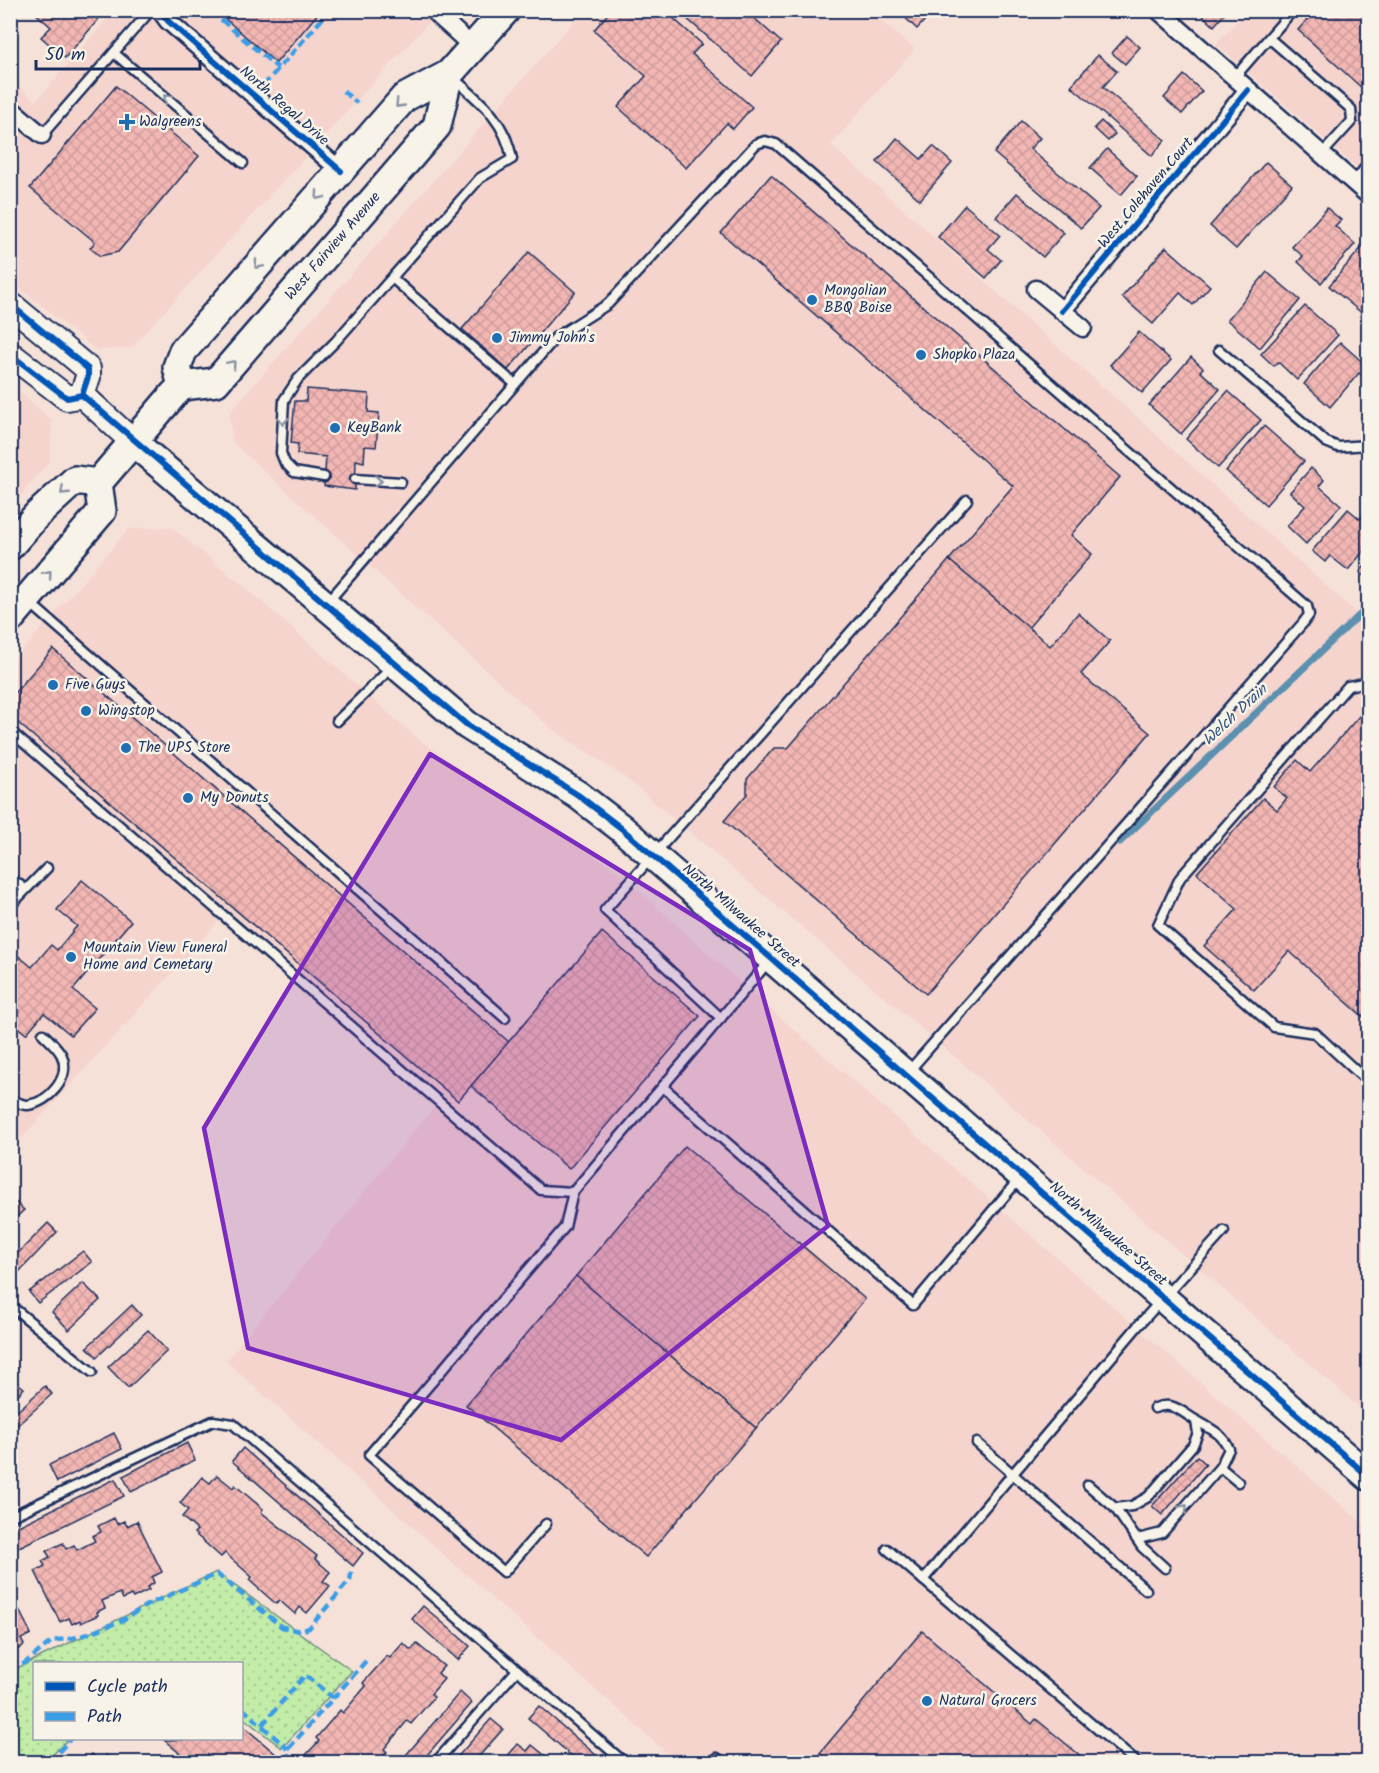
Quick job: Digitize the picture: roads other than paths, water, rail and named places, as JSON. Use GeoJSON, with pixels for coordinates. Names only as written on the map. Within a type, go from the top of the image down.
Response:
{"type":"FeatureCollection","features":[{"type":"Feature","properties":{"kind":"main road","name":"West Fairview Avenue"},"geometry":{"type":"LineString","coordinates":[[449,74],[436,126],[216,382],[182,386],[177,367],[183,351],[404,98],[449,74],[506,10]]}},
{"type":"Feature","properties":{"kind":"main road"},"geometry":{"type":"LineString","coordinates":[[10,304],[88,369],[82,395],[67,398],[10,354]]}},
{"type":"Feature","properties":{"kind":"main road"},"geometry":{"type":"LineString","coordinates":[[19,609],[102,511],[98,483],[182,386]]}},
{"type":"Feature","properties":{"kind":"main road","name":"North Milwaukee Street"},"geometry":{"type":"LineString","coordinates":[[82,395],[133,442],[467,725],[578,795],[653,855],[1368,1476]]}},
{"type":"Feature","properties":{"kind":"main road"},"geometry":{"type":"LineString","coordinates":[[10,546],[36,516],[75,480],[98,483]]}},
{"type":"Feature","properties":{"kind":"street","name":"North Regal Drive"},"geometry":{"type":"LineString","coordinates":[[160,10],[168,21],[341,171]]}},
{"type":"Feature","properties":{"kind":"street"},"geometry":{"type":"LineString","coordinates":[[432,10],[473,47]]}},
{"type":"Feature","properties":{"kind":"street"},"geometry":{"type":"LineString","coordinates":[[1158,10],[1368,195]]}},
{"type":"Feature","properties":{"kind":"street","name":"West Colehaven Court"},"geometry":{"type":"LineString","coordinates":[[1062,311],[1248,90]]}},
{"type":"Feature","properties":{"kind":"street"},"geometry":{"type":"LineString","coordinates":[[10,108],[42,135]]}},
{"type":"Feature","properties":{"kind":"street"},"geometry":{"type":"LineString","coordinates":[[1036,290],[1083,328]]}},
{"type":"Feature","properties":{"kind":"lane"},"geometry":{"type":"LineString","coordinates":[[42,135],[151,10]]}},
{"type":"Feature","properties":{"kind":"lane"},"geometry":{"type":"LineString","coordinates":[[1234,78],[1293,10]]}},
{"type":"Feature","properties":{"kind":"lane"},"geometry":{"type":"LineString","coordinates":[[1269,38],[1351,109],[1352,121],[1322,154]]}},
{"type":"Feature","properties":{"kind":"lane"},"geometry":{"type":"LineString","coordinates":[[114,53],[243,163]]}},
{"type":"Feature","properties":{"kind":"lane"},"geometry":{"type":"LineString","coordinates":[[324,477],[294,472],[285,463],[281,453],[284,400],[298,379],[336,341],[480,178],[512,159],[508,138],[487,106],[449,74]]}},
{"type":"Feature","properties":{"kind":"lane"},"geometry":{"type":"LineString","coordinates":[[325,606],[556,337],[608,304],[756,144],[765,141],[776,144],[1308,606],[1309,615],[906,1074]]}},
{"type":"Feature","properties":{"kind":"lane"},"geometry":{"type":"LineString","coordinates":[[1354,182],[1368,164]]}},
{"type":"Feature","properties":{"kind":"lane"},"geometry":{"type":"LineString","coordinates":[[392,278],[515,384]]}},
{"type":"Feature","properties":{"kind":"lane"},"geometry":{"type":"LineString","coordinates":[[1219,350],[1326,442],[1338,447],[1368,445]]}},
{"type":"Feature","properties":{"kind":"lane"},"geometry":{"type":"LineString","coordinates":[[356,479],[401,482]]}},
{"type":"Feature","properties":{"kind":"lane"},"geometry":{"type":"LineString","coordinates":[[721,1018],[605,910],[968,500]]}},
{"type":"Feature","properties":{"kind":"lane"},"geometry":{"type":"LineString","coordinates":[[19,609],[505,1018]]}},
{"type":"Feature","properties":{"kind":"lane"},"geometry":{"type":"LineString","coordinates":[[337,721],[395,663]]}},
{"type":"Feature","properties":{"kind":"lane"},"geometry":{"type":"LineString","coordinates":[[1368,682],[1348,686],[1180,878],[1158,926],[1274,1027],[1315,1033],[1368,1082]]}},
{"type":"Feature","properties":{"kind":"lane"},"geometry":{"type":"LineString","coordinates":[[10,731],[541,1190],[573,1192]]}},
{"type":"Feature","properties":{"kind":"lane"},"geometry":{"type":"LineString","coordinates":[[10,906],[47,868]]}},
{"type":"Feature","properties":{"kind":"lane"},"geometry":{"type":"LineString","coordinates":[[10,877],[25,889]]}},
{"type":"Feature","properties":{"kind":"lane"},"geometry":{"type":"LineString","coordinates":[[546,1524],[504,1572],[369,1455],[565,1227],[573,1192],[771,958]]}},
{"type":"Feature","properties":{"kind":"lane"},"geometry":{"type":"LineString","coordinates":[[10,1099],[25,1106],[38,1102],[52,1093],[60,1082],[64,1072],[62,1057],[43,1034]]}},
{"type":"Feature","properties":{"kind":"lane"},"geometry":{"type":"LineString","coordinates":[[663,1087],[913,1305],[1022,1176]]}},
{"type":"Feature","properties":{"kind":"lane"},"geometry":{"type":"LineString","coordinates":[[923,1580],[1224,1230]]}},
{"type":"Feature","properties":{"kind":"lane"},"geometry":{"type":"LineString","coordinates":[[10,1305],[92,1372]]}},
{"type":"Feature","properties":{"kind":"lane"},"geometry":{"type":"LineString","coordinates":[[1138,1539],[1162,1533],[1220,1467],[1228,1449],[1225,1440],[1211,1427],[1196,1421],[1177,1406],[1164,1405],[1155,1408]]}},
{"type":"Feature","properties":{"kind":"lane"},"geometry":{"type":"LineString","coordinates":[[10,1517],[213,1421],[233,1424],[624,1762]]}},
{"type":"Feature","properties":{"kind":"lane"},"geometry":{"type":"LineString","coordinates":[[1115,1508],[1132,1506],[1148,1497],[1193,1445],[1198,1433],[1196,1421]]}},
{"type":"Feature","properties":{"kind":"lane"},"geometry":{"type":"LineString","coordinates":[[977,1443],[1146,1590]]}},
{"type":"Feature","properties":{"kind":"lane"},"geometry":{"type":"LineString","coordinates":[[1220,1467],[1238,1482]]}},
{"type":"Feature","properties":{"kind":"lane"},"geometry":{"type":"LineString","coordinates":[[1088,1485],[1115,1508],[1142,1547],[1165,1568]]}},
{"type":"Feature","properties":{"kind":"lane"},"geometry":{"type":"LineString","coordinates":[[888,1549],[1136,1762]]}},
{"type":"Feature","properties":{"kind":"lane"},"geometry":{"type":"LineString","coordinates":[[436,1762],[516,1670]]}},
{"type":"Feature","properties":{"kind":"lane"},"geometry":{"type":"LineString","coordinates":[[713,1762],[717,1758],[723,1762]]}},
{"type":"Feature","properties":{"kind":"waterway","name":"Welch Drain"},"geometry":{"type":"LineString","coordinates":[[1120,842],[1368,607]]}},
{"type":"Feature","properties":{"kind":"place","name":"Walgreens"},"geometry":{"type":"Point","coordinates":[127,122]}},
{"type":"Feature","properties":{"kind":"place","name":"Mongolian BBQ Boise"},"geometry":{"type":"Point","coordinates":[812,300]}},
{"type":"Feature","properties":{"kind":"place","name":"Jimmy John's"},"geometry":{"type":"Point","coordinates":[497,338]}},
{"type":"Feature","properties":{"kind":"place","name":"Shopko Plaza"},"geometry":{"type":"Point","coordinates":[921,355]}},
{"type":"Feature","properties":{"kind":"place","name":"KeyBank"},"geometry":{"type":"Point","coordinates":[335,428]}},
{"type":"Feature","properties":{"kind":"place","name":"Five Guys"},"geometry":{"type":"Point","coordinates":[53,685]}},
{"type":"Feature","properties":{"kind":"place","name":"Wingstop"},"geometry":{"type":"Point","coordinates":[86,711]}},
{"type":"Feature","properties":{"kind":"place","name":"The UPS Store"},"geometry":{"type":"Point","coordinates":[126,748]}},
{"type":"Feature","properties":{"kind":"place","name":"My Donuts"},"geometry":{"type":"Point","coordinates":[188,798]}},
{"type":"Feature","properties":{"kind":"place","name":"Mountain View Funeral Home and Cemetary"},"geometry":{"type":"Point","coordinates":[71,957]}},
{"type":"Feature","properties":{"kind":"place","name":"Natural Grocers"},"geometry":{"type":"Point","coordinates":[927,1701]}}]}
